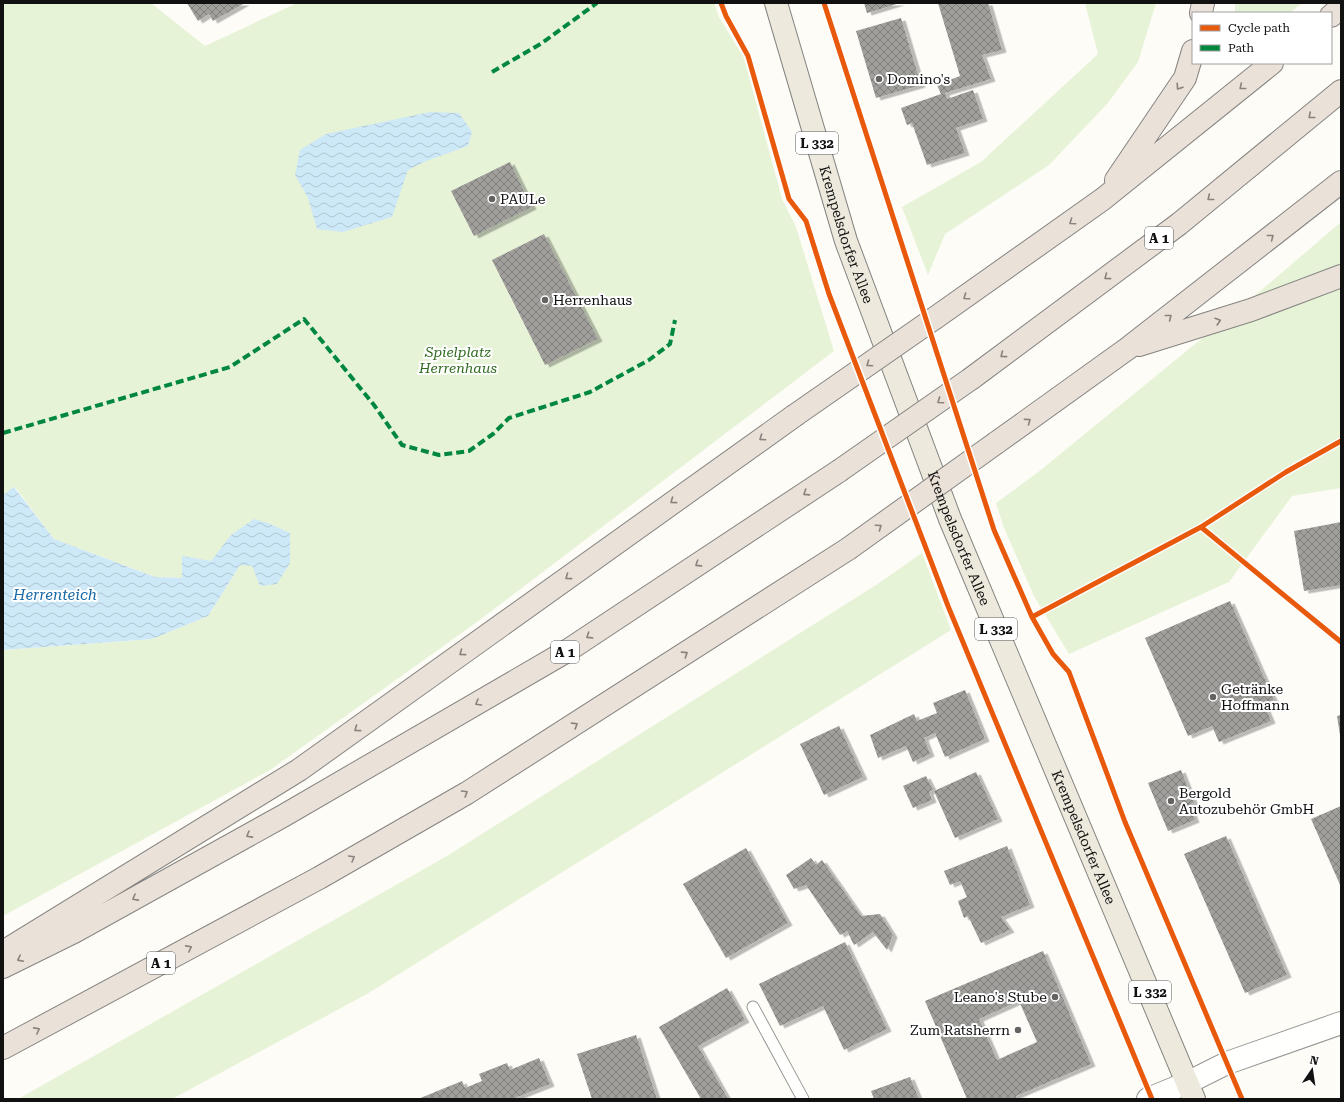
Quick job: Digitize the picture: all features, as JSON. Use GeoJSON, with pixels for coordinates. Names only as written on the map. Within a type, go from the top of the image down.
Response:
{"type":"FeatureCollection","features":[{"type":"Feature","properties":{"kind":"highway"},"geometry":{"type":"LineString","coordinates":[[1332,15],[1341,7]]}},
{"type":"Feature","properties":{"kind":"highway"},"geometry":{"type":"LineString","coordinates":[[1104,199],[1185,78],[1192,54]]}},
{"type":"Feature","properties":{"kind":"highway"},"geometry":{"type":"LineString","coordinates":[[3,952],[300,770],[698,482],[1104,199],[1271,64]]}},
{"type":"Feature","properties":{"kind":"highway","name":"A 1"},"geometry":{"type":"LineString","coordinates":[[3,967],[74,932],[283,816],[560,655],[838,471],[972,378],[1179,224],[1341,91]]}},
{"type":"Feature","properties":{"kind":"highway","name":"A 1"},"geometry":{"type":"LineString","coordinates":[[3,1048],[319,878],[466,793],[848,549],[1127,349],[1341,182]]}},
{"type":"Feature","properties":{"kind":"highway"},"geometry":{"type":"LineString","coordinates":[[1127,349],[1251,310],[1341,276]]}},
{"type":"Feature","properties":{"kind":"main road","name":"Krempelsdorfer Allee"},"geometry":{"type":"LineString","coordinates":[[776,3],[846,241],[948,512],[990,616],[1112,901],[1191,1091]]}},
{"type":"Feature","properties":{"kind":"street"},"geometry":{"type":"LineString","coordinates":[[1148,1099],[1191,1091],[1227,1063],[1341,1023]]}},
{"type":"Feature","properties":{"kind":"lane"},"geometry":{"type":"LineString","coordinates":[[753,1007],[803,1099]]}},
{"type":"Feature","properties":{"kind":"green space","name":"Spielplatz Herrenhaus"},"geometry":{"type":"Polygon","coordinates":[[[3,3],[151,3],[205,46],[297,3],[714,3],[719,17],[744,58],[782,199],[796,227],[834,351],[477,622],[270,770],[3,916],[3,650],[152,639],[208,616],[240,565],[290,563],[221,550],[211,561],[182,578],[155,577],[54,539],[15,487],[3,495],[3,3]]]}},
{"type":"Feature","properties":{"kind":"green space"},"geometry":{"type":"Polygon","coordinates":[[[1085,3],[1156,3],[1138,62],[1107,104],[1049,165],[945,234],[928,275],[902,207],[981,162],[1098,54],[1085,3]]]}},
{"type":"Feature","properties":{"kind":"green space"},"geometry":{"type":"Polygon","coordinates":[[[1235,3],[1302,3],[1291,12],[1235,12],[1235,3]]]}},
{"type":"Feature","properties":{"kind":"green space"},"geometry":{"type":"Polygon","coordinates":[[[1341,222],[1341,488],[1292,496],[1229,582],[1069,654],[1034,596],[1004,528],[996,503],[1037,473],[1265,287],[1341,222]]]}},
{"type":"Feature","properties":{"kind":"green space"},"geometry":{"type":"Polygon","coordinates":[[[922,553],[951,630],[367,994],[172,1099],[18,1099],[447,856],[876,585],[922,553]]]}},
{"type":"Feature","properties":{"kind":"water"},"geometry":{"type":"Polygon","coordinates":[[[430,112],[459,113],[472,132],[468,146],[426,161],[408,170],[392,217],[343,232],[317,229],[308,198],[295,175],[300,150],[326,134],[430,112]]]}},
{"type":"Feature","properties":{"kind":"water","name":"Herrenteich"},"geometry":{"type":"Polygon","coordinates":[[[14,487],[54,539],[155,577],[182,578],[182,556],[211,561],[231,535],[254,519],[268,523],[290,533],[290,563],[277,584],[260,586],[252,566],[240,565],[208,616],[152,639],[3,650],[3,495],[14,487]]]}},
{"type":"Feature","properties":{"kind":"building"},"geometry":{"type":"Polygon","coordinates":[[[187,3],[245,3],[213,21],[209,14],[198,21],[187,3]]]}},
{"type":"Feature","properties":{"kind":"building"},"geometry":{"type":"Polygon","coordinates":[[[864,3],[900,3],[867,13],[864,3]]]}},
{"type":"Feature","properties":{"kind":"building"},"geometry":{"type":"Polygon","coordinates":[[[938,3],[988,3],[1002,50],[982,55],[991,79],[945,93],[947,99],[973,90],[983,119],[956,128],[965,153],[927,165],[912,123],[907,125],[901,108],[941,94],[937,85],[960,76],[938,3]]]}},
{"type":"Feature","properties":{"kind":"building"},"geometry":{"type":"Polygon","coordinates":[[[901,18],[921,85],[876,98],[856,31],[901,18]]]}},
{"type":"Feature","properties":{"kind":"building","name":"PAULe"},"geometry":{"type":"Polygon","coordinates":[[[510,162],[532,207],[474,236],[451,191],[510,162]]]}},
{"type":"Feature","properties":{"kind":"building","name":"Herrenhaus"},"geometry":{"type":"Polygon","coordinates":[[[544,234],[598,339],[545,365],[492,260],[544,234]]]}},
{"type":"Feature","properties":{"kind":"building"},"geometry":{"type":"Polygon","coordinates":[[[1341,522],[1341,585],[1304,591],[1294,531],[1341,522]]]}},
{"type":"Feature","properties":{"kind":"building"},"geometry":{"type":"Polygon","coordinates":[[[1230,601],[1274,700],[1264,704],[1271,721],[1219,742],[1212,726],[1188,736],[1145,638],[1230,601]]]}},
{"type":"Feature","properties":{"kind":"building"},"geometry":{"type":"Polygon","coordinates":[[[965,690],[985,739],[945,757],[935,733],[924,738],[930,754],[913,762],[906,746],[878,758],[870,735],[914,714],[917,721],[937,713],[933,703],[965,690]]]}},
{"type":"Feature","properties":{"kind":"building"},"geometry":{"type":"Polygon","coordinates":[[[1341,715],[1341,735],[1340,735],[1337,716],[1341,715]]]}},
{"type":"Feature","properties":{"kind":"building"},"geometry":{"type":"Polygon","coordinates":[[[839,726],[863,777],[824,795],[800,744],[839,726]]]}},
{"type":"Feature","properties":{"kind":"building"},"geometry":{"type":"Polygon","coordinates":[[[1181,770],[1194,803],[1189,805],[1195,820],[1168,831],[1148,783],[1181,770]]]}},
{"type":"Feature","properties":{"kind":"building"},"geometry":{"type":"Polygon","coordinates":[[[976,772],[998,819],[955,838],[934,791],[976,772]]]}},
{"type":"Feature","properties":{"kind":"building"},"geometry":{"type":"Polygon","coordinates":[[[926,776],[933,790],[929,792],[932,800],[913,808],[903,786],[926,776]]]}},
{"type":"Feature","properties":{"kind":"building"},"geometry":{"type":"Polygon","coordinates":[[[1341,806],[1341,887],[1311,819],[1341,806]]]}},
{"type":"Feature","properties":{"kind":"building"},"geometry":{"type":"Polygon","coordinates":[[[1226,836],[1287,975],[1245,993],[1184,854],[1226,836]]]}},
{"type":"Feature","properties":{"kind":"building"},"geometry":{"type":"Polygon","coordinates":[[[1007,846],[1030,905],[1001,917],[1010,930],[981,943],[968,916],[964,918],[958,901],[967,897],[960,881],[950,885],[944,871],[1007,846]]]}},
{"type":"Feature","properties":{"kind":"building"},"geometry":{"type":"Polygon","coordinates":[[[746,848],[788,923],[726,958],[683,884],[746,848]]]}},
{"type":"Feature","properties":{"kind":"building"},"geometry":{"type":"Polygon","coordinates":[[[811,858],[816,865],[822,860],[861,916],[880,914],[893,935],[887,950],[873,932],[854,945],[847,931],[840,935],[806,885],[794,889],[786,875],[811,858]]]}},
{"type":"Feature","properties":{"kind":"building"},"geometry":{"type":"Polygon","coordinates":[[[845,942],[887,1029],[844,1050],[823,1006],[780,1026],[759,984],[845,942]]]}},
{"type":"Feature","properties":{"kind":"building"},"geometry":{"type":"Polygon","coordinates":[[[1043,951],[1091,1064],[1016,1096],[1017,1099],[967,1099],[925,1001],[1043,951]],[[1019,1001],[979,1019],[997,1060],[1037,1042],[1019,1001]]]}},
{"type":"Feature","properties":{"kind":"building"},"geometry":{"type":"Polygon","coordinates":[[[727,988],[745,1020],[698,1046],[728,1099],[701,1099],[659,1027],[727,988]]]}},
{"type":"Feature","properties":{"kind":"building"},"geometry":{"type":"Polygon","coordinates":[[[636,1035],[657,1099],[592,1099],[577,1054],[636,1035]]]}},
{"type":"Feature","properties":{"kind":"building"},"geometry":{"type":"Polygon","coordinates":[[[539,1058],[550,1084],[512,1099],[418,1099],[462,1081],[465,1088],[482,1081],[479,1074],[507,1063],[510,1070],[539,1058]]]}},
{"type":"Feature","properties":{"kind":"building"},"geometry":{"type":"Polygon","coordinates":[[[910,1077],[919,1099],[874,1099],[871,1091],[910,1077]]]}},
{"type":"Feature","properties":{"kind":"marked path"},"geometry":{"type":"LineString","coordinates":[[492,72],[542,43],[597,3]]}},
{"type":"Feature","properties":{"kind":"marked path"},"geometry":{"type":"LineString","coordinates":[[3,433],[230,367],[304,319],[374,405],[402,445],[439,455],[469,451],[493,434],[509,418],[590,392],[649,360],[670,344],[675,320]]}},
{"type":"Feature","properties":{"kind":"cycle path"},"geometry":{"type":"LineString","coordinates":[[721,3],[726,16],[748,56],[789,199],[806,221],[829,294],[948,606],[1152,1099]]}},
{"type":"Feature","properties":{"kind":"cycle path"},"geometry":{"type":"LineString","coordinates":[[824,3],[994,530],[1032,617],[1053,654],[1069,672],[1125,822],[1242,1099]]}},
{"type":"Feature","properties":{"kind":"cycle path"},"geometry":{"type":"LineString","coordinates":[[1032,617],[1201,527],[1286,472],[1341,441]]}},
{"type":"Feature","properties":{"kind":"cycle path"},"geometry":{"type":"LineString","coordinates":[[1201,527],[1341,642]]}},
{"type":"Feature","properties":{"kind":"place","name":"Domino's"},"geometry":{"type":"Point","coordinates":[879,79]}},
{"type":"Feature","properties":{"kind":"place","name":"PAULe"},"geometry":{"type":"Point","coordinates":[492,199]}},
{"type":"Feature","properties":{"kind":"place","name":"Herrenhaus"},"geometry":{"type":"Point","coordinates":[545,300]}},
{"type":"Feature","properties":{"kind":"place","name":"Getränke Hoffmann"},"geometry":{"type":"Point","coordinates":[1213,697]}},
{"type":"Feature","properties":{"kind":"place","name":"Bergold Autozubehör GmbH"},"geometry":{"type":"Point","coordinates":[1171,801]}},
{"type":"Feature","properties":{"kind":"place","name":"Leano's Stube"},"geometry":{"type":"Point","coordinates":[1055,997]}},
{"type":"Feature","properties":{"kind":"place","name":"Zum Ratsherrn"},"geometry":{"type":"Point","coordinates":[1018,1030]}}]}
